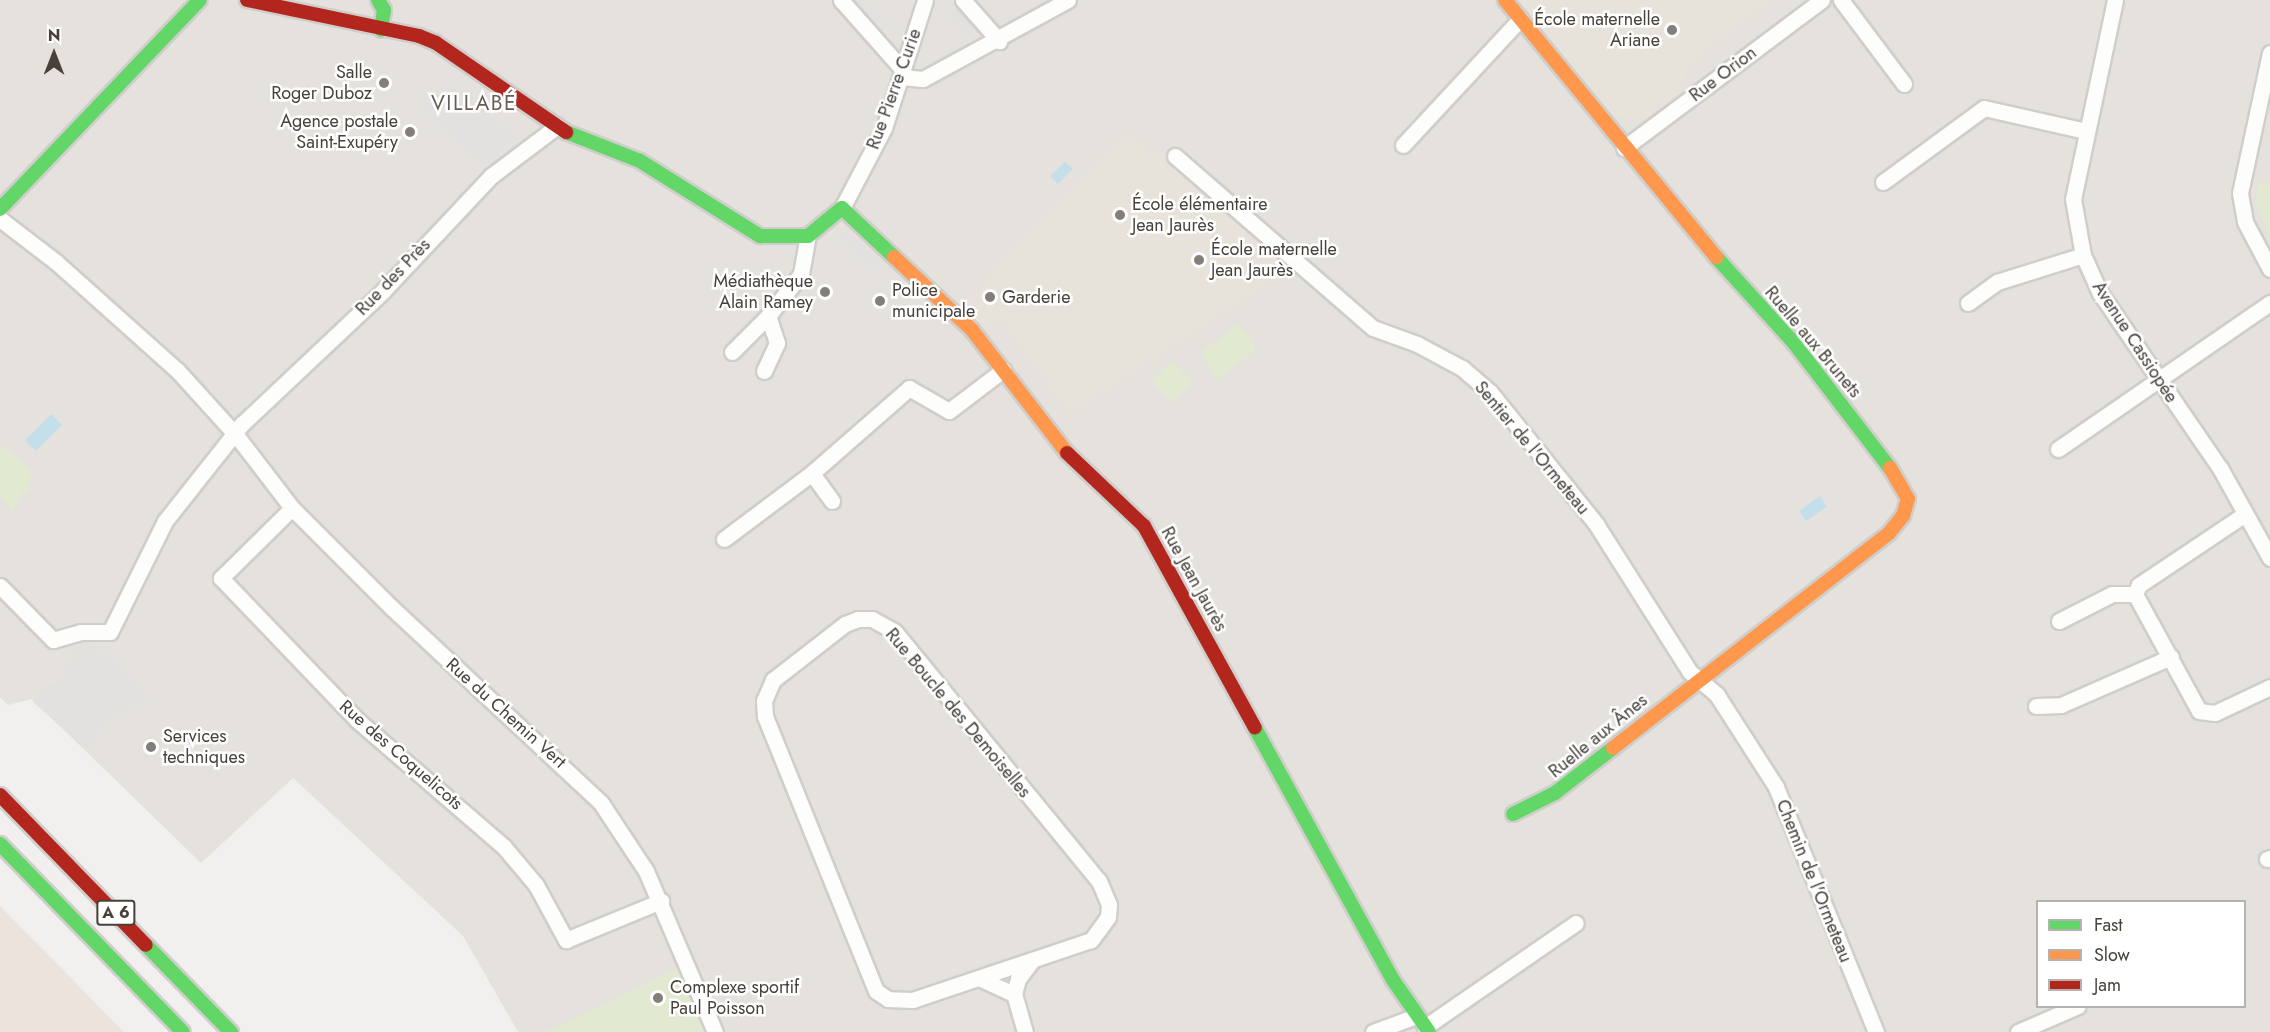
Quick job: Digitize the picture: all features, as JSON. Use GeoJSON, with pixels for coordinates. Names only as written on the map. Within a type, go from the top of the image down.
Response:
{"type":"FeatureCollection","features":[{"type":"Feature","properties":{"kind":"main road"},"geometry":{"type":"LineString","coordinates":[[0,208],[200,0]]}},
{"type":"Feature","properties":{"kind":"main road"},"geometry":{"type":"LineString","coordinates":[[247,0],[381,30],[419,36],[436,43],[574,137],[640,161],[760,236],[775,239],[808,236],[842,208]]}},
{"type":"Feature","properties":{"kind":"main road"},"geometry":{"type":"LineString","coordinates":[[378,0],[384,10],[381,30]]}},
{"type":"Feature","properties":{"kind":"main road","name":"Ruelle aux Brunets"},"geometry":{"type":"LineString","coordinates":[[1505,0],[1624,148],[1794,343],[1891,469],[1908,499],[1903,516],[1889,533],[1700,677]]}},
{"type":"Feature","properties":{"kind":"main road","name":"Rue Jean Jaurès"},"geometry":{"type":"LineString","coordinates":[[842,208],[972,330],[1078,468],[1136,517],[1153,539],[1423,1025]]}},
{"type":"Feature","properties":{"kind":"main road","name":"Ruelle aux Ânes"},"geometry":{"type":"LineString","coordinates":[[1513,814],[1556,793],[1700,677]]}},
{"type":"Feature","properties":{"kind":"main road","name":"A 6"},"geometry":{"type":"LineString","coordinates":[[0,795],[231,1032]]}},
{"type":"Feature","properties":{"kind":"main road","name":"A 6"},"geometry":{"type":"LineString","coordinates":[[0,844],[183,1032]]}},
{"type":"Feature","properties":{"kind":"street"},"geometry":{"type":"LineString","coordinates":[[841,0],[902,73],[923,79],[999,41],[1068,0]]}},
{"type":"Feature","properties":{"kind":"street","name":"Rue Pierre Curie"},"geometry":{"type":"LineString","coordinates":[[842,208],[884,128],[925,0]]}},
{"type":"Feature","properties":{"kind":"street"},"geometry":{"type":"LineString","coordinates":[[963,0],[999,41]]}},
{"type":"Feature","properties":{"kind":"street","name":"Rue Orion"},"geometry":{"type":"LineString","coordinates":[[1624,148],[1822,0]]}},
{"type":"Feature","properties":{"kind":"street"},"geometry":{"type":"LineString","coordinates":[[1841,0],[1904,84]]}},
{"type":"Feature","properties":{"kind":"street","name":"Avenue Cassiopée"},"geometry":{"type":"LineString","coordinates":[[2115,0],[2073,199],[2083,255],[2100,293],[2157,380],[2220,468],[2270,558]]}},
{"type":"Feature","properties":{"kind":"street"},"geometry":{"type":"LineString","coordinates":[[1403,145],[1520,19]]}},
{"type":"Feature","properties":{"kind":"street"},"geometry":{"type":"LineString","coordinates":[[2270,56],[2240,193],[2244,222],[2270,269]]}},
{"type":"Feature","properties":{"kind":"street"},"geometry":{"type":"LineString","coordinates":[[1883,182],[1984,108],[2086,131]]}},
{"type":"Feature","properties":{"kind":"street","name":"Rue des Près"},"geometry":{"type":"LineString","coordinates":[[0,586],[53,640],[81,632],[110,632],[165,521],[236,435],[242,424],[382,291],[491,176],[557,126]]}},
{"type":"Feature","properties":{"kind":"street","name":"Sentier de l'Ormeteau"},"geometry":{"type":"LineString","coordinates":[[1175,156],[1373,328],[1417,344],[1462,368],[1490,392],[1596,524],[1690,672],[1700,677]]}},
{"type":"Feature","properties":{"kind":"street","name":"Rue du Chemin Vert"},"geometry":{"type":"LineString","coordinates":[[0,219],[123,320],[177,370],[236,435],[292,508],[391,607],[601,803],[626,837],[661,901],[715,1032]]}},
{"type":"Feature","properties":{"kind":"street"},"geometry":{"type":"LineString","coordinates":[[732,352],[768,316],[801,274],[808,236]]}},
{"type":"Feature","properties":{"kind":"street"},"geometry":{"type":"LineString","coordinates":[[1968,303],[1997,282],[2083,255]]}},
{"type":"Feature","properties":{"kind":"street"},"geometry":{"type":"LineString","coordinates":[[2058,449],[2270,303]]}},
{"type":"Feature","properties":{"kind":"street"},"geometry":{"type":"LineString","coordinates":[[764,371],[777,343],[768,316]]}},
{"type":"Feature","properties":{"kind":"street"},"geometry":{"type":"LineString","coordinates":[[724,539],[812,472],[909,388],[949,411],[1003,370]]}},
{"type":"Feature","properties":{"kind":"street"},"geometry":{"type":"LineString","coordinates":[[812,472],[832,501]]}},
{"type":"Feature","properties":{"kind":"street","name":"Rue des Coquelicots"},"geometry":{"type":"LineString","coordinates":[[292,508],[221,578],[357,720],[504,847],[536,885],[566,940],[661,901]]}},
{"type":"Feature","properties":{"kind":"street"},"geometry":{"type":"LineString","coordinates":[[2135,594],[2139,585],[2245,514]]}},
{"type":"Feature","properties":{"kind":"street"},"geometry":{"type":"LineString","coordinates":[[2059,621],[2112,594],[2135,594]]}},
{"type":"Feature","properties":{"kind":"street"},"geometry":{"type":"LineString","coordinates":[[2135,594],[2199,711],[2206,714],[2270,687]]}},
{"type":"Feature","properties":{"kind":"street","name":"Rue Boucle des Demoiselles"},"geometry":{"type":"LineString","coordinates":[[858,619],[872,619],[895,632],[1106,892],[1108,917],[1091,940],[979,978],[913,1000],[888,999],[876,991],[868,978],[765,716],[767,688],[772,680],[845,624],[858,619]]}},
{"type":"Feature","properties":{"kind":"street"},"geometry":{"type":"LineString","coordinates":[[2036,706],[2061,705],[2171,657]]}},
{"type":"Feature","properties":{"kind":"street","name":"Chemin de l'Ormeteau"},"geometry":{"type":"LineString","coordinates":[[1700,677],[1717,695],[1776,787],[1876,1032]]}},
{"type":"Feature","properties":{"kind":"street"},"geometry":{"type":"LineString","coordinates":[[1373,1032],[1423,1025],[1576,923]]}},
{"type":"Feature","properties":{"kind":"street"},"geometry":{"type":"LineString","coordinates":[[1026,1032],[1014,994],[1018,979],[1031,962]]}},
{"type":"Feature","properties":{"kind":"street"},"geometry":{"type":"LineString","coordinates":[[979,978],[1014,994]]}},
{"type":"Feature","properties":{"kind":"street"},"geometry":{"type":"LineString","coordinates":[[2018,1032],[2073,1008]]}},
{"type":"Feature","properties":{"kind":"shaded area"},"geometry":{"type":"Polygon","coordinates":[[[0,0],[2270,0],[2270,1032],[713,1032],[686,964],[547,1032],[518,1032],[463,936],[293,778],[201,863],[32,699],[8,705],[0,697],[0,497],[13,511],[19,460],[0,446],[0,230],[12,221],[0,211],[0,0]]]}},
{"type":"Feature","properties":{"kind":"shaded area"},"geometry":{"type":"Polygon","coordinates":[[[845,0],[865,0],[885,23],[884,42],[845,0]]]}},
{"type":"Feature","properties":{"kind":"shaded area"},"geometry":{"type":"Polygon","coordinates":[[[955,0],[979,30],[965,37],[945,9],[955,0]]]}},
{"type":"Feature","properties":{"kind":"shaded area"},"geometry":{"type":"Polygon","coordinates":[[[1518,0],[1771,0],[1686,67],[1681,91],[1645,119],[1612,117],[1518,0]]]}},
{"type":"Feature","properties":{"kind":"shaded area"},"geometry":{"type":"Polygon","coordinates":[[[960,45],[968,48],[929,70],[929,64],[960,45]]]}},
{"type":"Feature","properties":{"kind":"shaded area"},"geometry":{"type":"Polygon","coordinates":[[[449,81],[516,137],[486,170],[421,111],[449,81]]]}},
{"type":"Feature","properties":{"kind":"shaded area"},"geometry":{"type":"Polygon","coordinates":[[[1127,132],[1292,268],[1070,414],[999,317],[983,329],[963,311],[996,267],[1127,132]]]}},
{"type":"Feature","properties":{"kind":"shaded area"},"geometry":{"type":"Polygon","coordinates":[[[847,231],[883,263],[874,272],[839,240],[847,231]]]}},
{"type":"Feature","properties":{"kind":"shaded area"},"geometry":{"type":"Polygon","coordinates":[[[88,644],[111,657],[151,698],[114,715],[86,750],[32,701],[50,683],[57,685],[78,646],[88,644]]]}},
{"type":"Feature","properties":{"kind":"shaded area"},"geometry":{"type":"Polygon","coordinates":[[[0,906],[124,1032],[0,1032],[0,906]]]}},
{"type":"Feature","properties":{"kind":"green space"},"geometry":{"type":"Polygon","coordinates":[[[2258,183],[2270,185],[2270,240],[2256,201],[2258,183]]]}},
{"type":"Feature","properties":{"kind":"green space"},"geometry":{"type":"Polygon","coordinates":[[[1236,325],[1252,337],[1255,351],[1217,379],[1201,353],[1236,325]]]}},
{"type":"Feature","properties":{"kind":"green space"},"geometry":{"type":"Polygon","coordinates":[[[1173,361],[1193,382],[1171,402],[1151,381],[1173,361]]]}},
{"type":"Feature","properties":{"kind":"green space"},"geometry":{"type":"Polygon","coordinates":[[[0,446],[32,470],[28,491],[21,493],[13,512],[0,497],[0,446]]]}},
{"type":"Feature","properties":{"kind":"green space","name":"Complexe sportif Paul Poisson"},"geometry":{"type":"Polygon","coordinates":[[[686,964],[713,1032],[547,1032],[686,964]]]}},
{"type":"Feature","properties":{"kind":"water"},"geometry":{"type":"Polygon","coordinates":[[[1065,162],[1073,169],[1058,184],[1050,176],[1065,162]]]}},
{"type":"Feature","properties":{"kind":"water"},"geometry":{"type":"Polygon","coordinates":[[[51,414],[62,425],[36,451],[25,441],[51,414]]]}},
{"type":"Feature","properties":{"kind":"water"},"geometry":{"type":"Polygon","coordinates":[[[1820,496],[1827,507],[1806,521],[1799,511],[1820,496]]]}},
{"type":"Feature","properties":{"kind":"traffic: fast"},"geometry":{"type":"LineString","coordinates":[[0,209],[200,0]]}},
{"type":"Feature","properties":{"kind":"traffic: fast"},"geometry":{"type":"LineString","coordinates":[[378,0],[384,10],[381,30]]}},
{"type":"Feature","properties":{"kind":"traffic: fast"},"geometry":{"type":"LineString","coordinates":[[566,132],[640,161],[760,236],[808,236],[842,208],[894,257]]}},
{"type":"Feature","properties":{"kind":"traffic: fast"},"geometry":{"type":"LineString","coordinates":[[1716,257],[1794,343],[1890,468]]}},
{"type":"Feature","properties":{"kind":"traffic: fast"},"geometry":{"type":"LineString","coordinates":[[1255,728],[1393,980],[1429,1032]]}},
{"type":"Feature","properties":{"kind":"traffic: fast"},"geometry":{"type":"LineString","coordinates":[[1513,814],[1555,793],[1613,748]]}},
{"type":"Feature","properties":{"kind":"traffic: fast"},"geometry":{"type":"LineString","coordinates":[[0,844],[183,1032]]}},
{"type":"Feature","properties":{"kind":"traffic: fast"},"geometry":{"type":"LineString","coordinates":[[146,945],[231,1032]]}},
{"type":"Feature","properties":{"kind":"traffic: slow"},"geometry":{"type":"LineString","coordinates":[[1505,0],[1716,257]]}},
{"type":"Feature","properties":{"kind":"traffic: slow"},"geometry":{"type":"LineString","coordinates":[[894,257],[972,330],[1067,453]]}},
{"type":"Feature","properties":{"kind":"traffic: slow"},"geometry":{"type":"LineString","coordinates":[[1613,748],[1889,533],[1903,516],[1908,499],[1890,468]]}},
{"type":"Feature","properties":{"kind":"traffic: jam"},"geometry":{"type":"LineString","coordinates":[[247,0],[419,36],[436,43],[566,132]]}},
{"type":"Feature","properties":{"kind":"traffic: jam"},"geometry":{"type":"LineString","coordinates":[[1067,453],[1144,526],[1255,728]]}},
{"type":"Feature","properties":{"kind":"traffic: jam"},"geometry":{"type":"LineString","coordinates":[[0,795],[146,945]]}},
{"type":"Feature","properties":{"kind":"place","name":"École maternelle Ariane"},"geometry":{"type":"Point","coordinates":[1672,30]}},
{"type":"Feature","properties":{"kind":"place","name":"Salle Roger Duboz"},"geometry":{"type":"Point","coordinates":[384,83]}},
{"type":"Feature","properties":{"kind":"place","name":"Agence postale Saint-Exupéry"},"geometry":{"type":"Point","coordinates":[410,132]}},
{"type":"Feature","properties":{"kind":"place","name":"École élémentaire Jean Jaurès"},"geometry":{"type":"Point","coordinates":[1120,215]}},
{"type":"Feature","properties":{"kind":"place","name":"École maternelle Jean Jaurès"},"geometry":{"type":"Point","coordinates":[1199,260]}},
{"type":"Feature","properties":{"kind":"place","name":"Médiathèque Alain Ramey"},"geometry":{"type":"Point","coordinates":[825,292]}},
{"type":"Feature","properties":{"kind":"place","name":"Garderie"},"geometry":{"type":"Point","coordinates":[990,297]}},
{"type":"Feature","properties":{"kind":"place","name":"Police municipale"},"geometry":{"type":"Point","coordinates":[880,301]}},
{"type":"Feature","properties":{"kind":"place","name":"Services techniques"},"geometry":{"type":"Point","coordinates":[151,747]}},
{"type":"Feature","properties":{"kind":"place","name":"Complexe sportif Paul Poisson"},"geometry":{"type":"Point","coordinates":[658,998]}},
{"type":"Feature","properties":{"kind":"district","name":"VILLABÉ"},"geometry":{"type":"Point","coordinates":[474,103]}}]}
